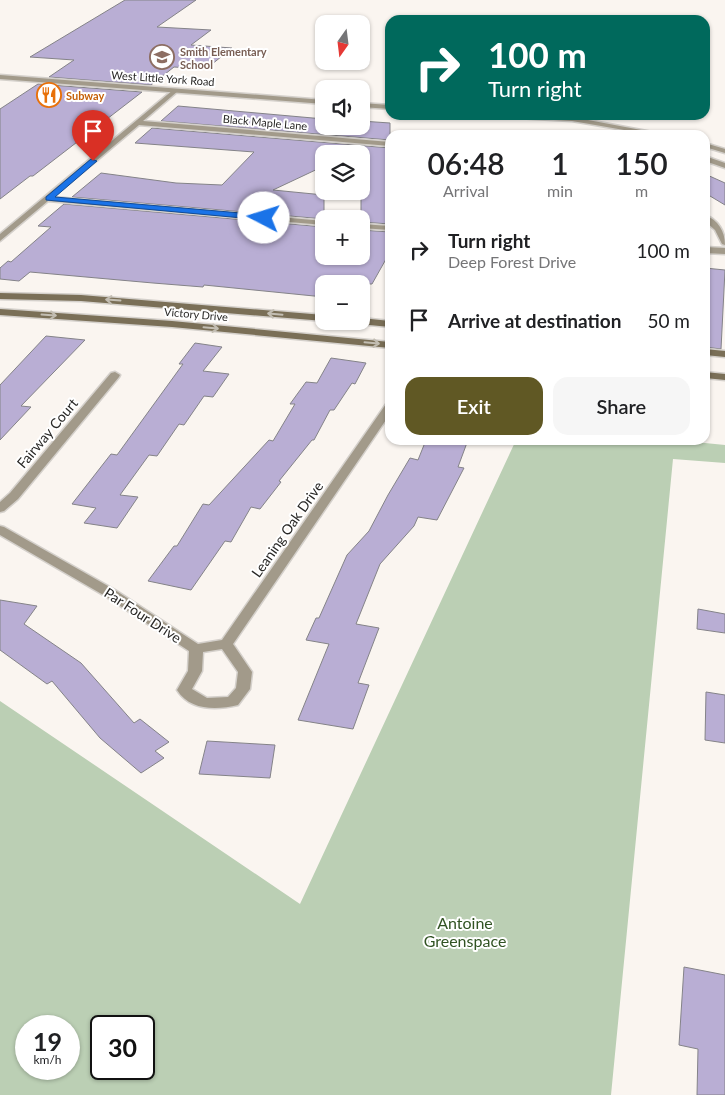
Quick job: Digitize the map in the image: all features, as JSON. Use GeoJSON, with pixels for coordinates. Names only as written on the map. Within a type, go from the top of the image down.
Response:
{"type":"FeatureCollection","features":[{"type":"Feature","properties":{"kind":"main road","name":"Victory Drive"},"geometry":{"type":"LineString","coordinates":[[0,296],[82,298],[315,317]]}},
{"type":"Feature","properties":{"kind":"main road","name":"Victory Drive"},"geometry":{"type":"LineString","coordinates":[[0,312],[172,324],[385,345]]}},
{"type":"Feature","properties":{"kind":"main road"},"geometry":{"type":"LineString","coordinates":[[370,322],[385,324]]}},
{"type":"Feature","properties":{"kind":"main road"},"geometry":{"type":"LineString","coordinates":[[710,352],[725,354]]}},
{"type":"Feature","properties":{"kind":"main road"},"geometry":{"type":"LineString","coordinates":[[710,375],[725,376]]}},
{"type":"Feature","properties":{"kind":"street","name":"West Little York Road"},"geometry":{"type":"LineString","coordinates":[[0,77],[315,101]]}},
{"type":"Feature","properties":{"kind":"street"},"geometry":{"type":"LineString","coordinates":[[0,238],[176,91]]}},
{"type":"Feature","properties":{"kind":"street"},"geometry":{"type":"LineString","coordinates":[[370,106],[385,107]]}},
{"type":"Feature","properties":{"kind":"street"},"geometry":{"type":"LineString","coordinates":[[556,120],[630,130]]}},
{"type":"Feature","properties":{"kind":"street"},"geometry":{"type":"LineString","coordinates":[[565,121],[603,130]]}},
{"type":"Feature","properties":{"kind":"street","name":"Black Maple Lane"},"geometry":{"type":"LineString","coordinates":[[138,123],[385,144]]}},
{"type":"Feature","properties":{"kind":"street"},"geometry":{"type":"LineString","coordinates":[[710,146],[725,151]]}},
{"type":"Feature","properties":{"kind":"street"},"geometry":{"type":"LineString","coordinates":[[710,160],[725,166]]}},
{"type":"Feature","properties":{"kind":"street"},"geometry":{"type":"LineString","coordinates":[[48,198],[315,222]]}},
{"type":"Feature","properties":{"kind":"street"},"geometry":{"type":"LineString","coordinates":[[710,222],[718,229],[725,242]]}},
{"type":"Feature","properties":{"kind":"street"},"geometry":{"type":"LineString","coordinates":[[370,227],[385,228]]}},
{"type":"Feature","properties":{"kind":"street"},"geometry":{"type":"LineString","coordinates":[[710,250],[725,251]]}},
{"type":"Feature","properties":{"kind":"street","name":"Fairway Court"},"geometry":{"type":"LineString","coordinates":[[0,508],[14,496],[115,375]]}},
{"type":"Feature","properties":{"kind":"street","name":"Leaning Oak Drive"},"geometry":{"type":"LineString","coordinates":[[226,644],[385,413]]}},
{"type":"Feature","properties":{"kind":"street","name":"Par Four Drive"},"geometry":{"type":"LineString","coordinates":[[0,530],[110,593],[196,649],[195,671],[184,690],[194,699],[214,704],[224,703],[233,701],[242,689],[245,672],[226,644]]}},
{"type":"Feature","properties":{"kind":"street"},"geometry":{"type":"LineString","coordinates":[[196,649],[226,644]]}},
{"type":"Feature","properties":{"kind":"green space","name":"Antoine Greenspace"},"geometry":{"type":"Polygon","coordinates":[[[514,445],[725,445],[725,463],[673,459],[611,1095],[0,1095],[0,701],[300,904],[514,445]]]}},
{"type":"Feature","properties":{"kind":"building"},"geometry":{"type":"Polygon","coordinates":[[[125,0],[196,0],[157,27],[211,30],[191,45],[232,48],[206,69],[174,67],[151,85],[49,77],[74,60],[30,57],[125,0]]]}},
{"type":"Feature","properties":{"kind":"building"},"geometry":{"type":"Polygon","coordinates":[[[38,84],[142,92],[0,199],[0,109],[38,84]]]}},
{"type":"Feature","properties":{"kind":"building"},"geometry":{"type":"Polygon","coordinates":[[[178,106],[315,118],[315,134],[161,121],[178,106]]]}},
{"type":"Feature","properties":{"kind":"building"},"geometry":{"type":"Polygon","coordinates":[[[370,122],[390,123],[390,130],[385,130],[385,140],[330,135],[370,135],[370,122]]]}},
{"type":"Feature","properties":{"kind":"building"},"geometry":{"type":"Polygon","coordinates":[[[152,128],[354,145],[315,145],[315,170],[273,190],[315,194],[315,200],[324,200],[324,210],[315,210],[315,218],[72,197],[101,173],[176,183],[222,185],[254,152],[135,143],[152,128]]]}},
{"type":"Feature","properties":{"kind":"building"},"geometry":{"type":"Polygon","coordinates":[[[370,146],[385,148],[385,224],[370,223],[370,210],[361,210],[361,200],[370,200],[370,146]]]}},
{"type":"Feature","properties":{"kind":"building"},"geometry":{"type":"Polygon","coordinates":[[[710,176],[725,183],[725,205],[710,196],[710,176]]]}},
{"type":"Feature","properties":{"kind":"building"},"geometry":{"type":"Polygon","coordinates":[[[64,204],[315,226],[315,265],[370,265],[370,231],[385,232],[385,261],[372,284],[370,284],[370,275],[315,275],[315,296],[204,285],[203,287],[30,272],[19,281],[0,279],[0,268],[8,261],[11,262],[51,227],[38,226],[64,204]]]}},
{"type":"Feature","properties":{"kind":"building"},"geometry":{"type":"Polygon","coordinates":[[[710,268],[725,270],[721,349],[710,348],[710,268]]]}},
{"type":"Feature","properties":{"kind":"building"},"geometry":{"type":"Polygon","coordinates":[[[46,336],[85,340],[21,406],[31,407],[0,440],[0,385],[46,336]]]}},
{"type":"Feature","properties":{"kind":"building"},"geometry":{"type":"Polygon","coordinates":[[[195,343],[222,347],[203,371],[229,374],[213,397],[204,396],[184,425],[179,424],[157,456],[149,455],[120,495],[138,497],[117,528],[84,523],[96,508],[72,504],[111,454],[117,455],[183,364],[179,364],[195,343]]]}},
{"type":"Feature","properties":{"kind":"building"},"geometry":{"type":"Polygon","coordinates":[[[331,358],[366,363],[355,384],[352,383],[334,410],[330,410],[314,440],[312,440],[279,481],[281,482],[260,509],[251,507],[231,542],[225,541],[191,590],[148,581],[174,546],[177,546],[203,504],[209,505],[269,440],[273,441],[295,404],[290,404],[306,382],[317,383],[331,358]]]}},
{"type":"Feature","properties":{"kind":"building"},"geometry":{"type":"Polygon","coordinates":[[[424,445],[466,445],[458,467],[464,468],[437,520],[418,517],[414,526],[380,564],[356,624],[379,628],[358,683],[369,685],[353,729],[298,720],[329,644],[306,640],[316,618],[319,618],[347,555],[369,531],[410,458],[418,460],[424,445]]]}},
{"type":"Feature","properties":{"kind":"building"},"geometry":{"type":"Polygon","coordinates":[[[0,600],[37,606],[24,624],[81,663],[134,723],[140,719],[169,742],[155,751],[164,758],[141,773],[100,738],[52,681],[47,684],[0,650],[0,600]]]}},
{"type":"Feature","properties":{"kind":"building"},"geometry":{"type":"Polygon","coordinates":[[[698,609],[725,614],[725,633],[697,629],[698,609]]]}},
{"type":"Feature","properties":{"kind":"building"},"geometry":{"type":"Polygon","coordinates":[[[706,692],[725,695],[725,743],[705,740],[706,692]]]}},
{"type":"Feature","properties":{"kind":"building"},"geometry":{"type":"Polygon","coordinates":[[[207,741],[275,745],[270,778],[199,774],[207,741]]]}},
{"type":"Feature","properties":{"kind":"building"},"geometry":{"type":"Polygon","coordinates":[[[684,967],[725,975],[725,1095],[697,1095],[698,1049],[679,1045],[684,967]]]}},
{"type":"Feature","properties":{"kind":"place","name":"Smith Elementary School"},"geometry":{"type":"Point","coordinates":[162,57]}},
{"type":"Feature","properties":{"kind":"place","name":"Subway"},"geometry":{"type":"Point","coordinates":[49,95]}},
{"type":"Feature","properties":{"kind":"route"},"geometry":{"type":"LineString","coordinates":[[93,161],[48,198],[264,218]]}}]}
